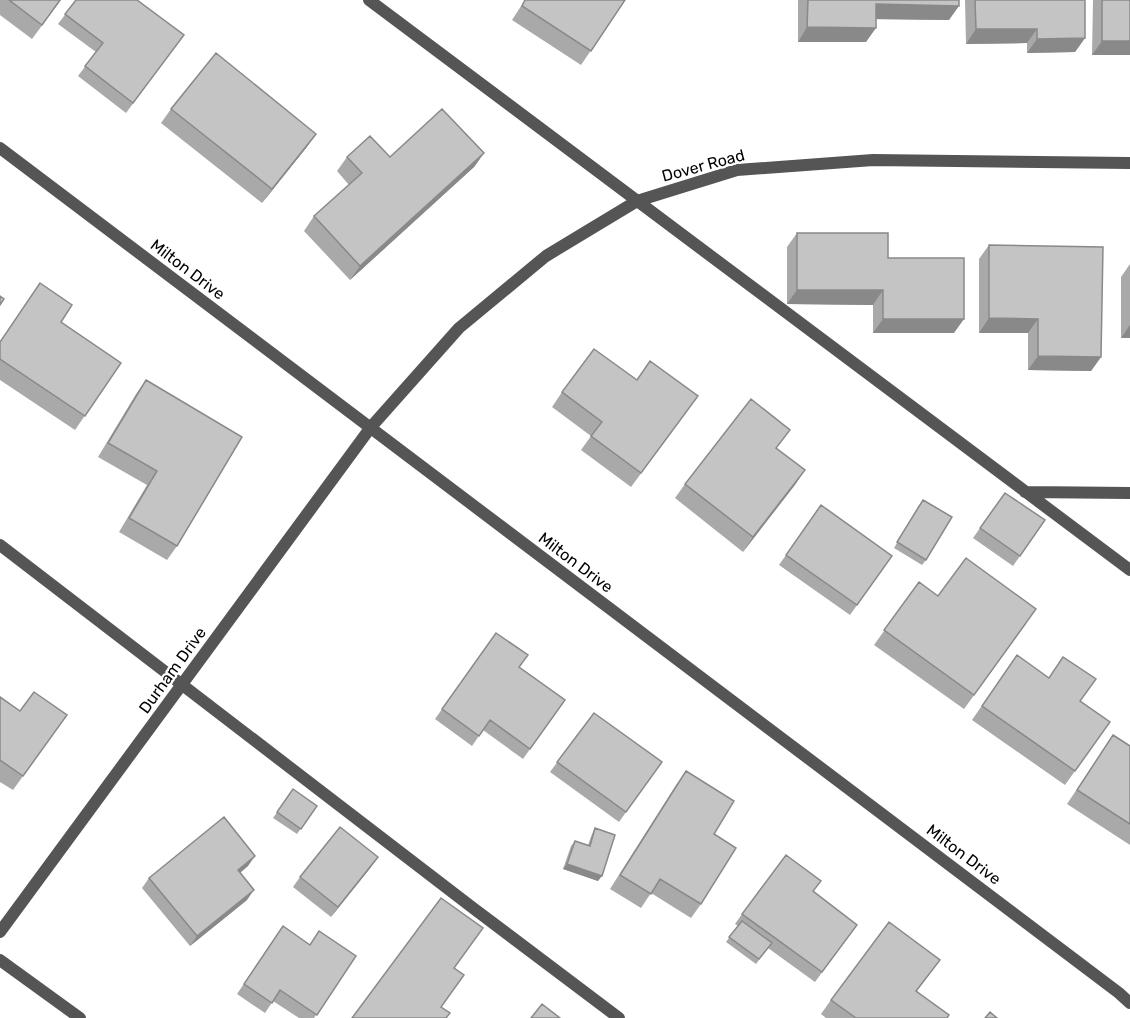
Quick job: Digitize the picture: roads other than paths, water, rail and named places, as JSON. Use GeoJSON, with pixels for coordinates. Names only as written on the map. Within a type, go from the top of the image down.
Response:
{"type":"FeatureCollection","features":[{"type":"Feature","properties":{"kind":"street"},"geometry":{"type":"LineString","coordinates":[[369,0],[1130,570]]}},
{"type":"Feature","properties":{"kind":"street","name":"Milton Drive"},"geometry":{"type":"LineString","coordinates":[[0,148],[1130,1003]]}},
{"type":"Feature","properties":{"kind":"street","name":"Dover Road"},"geometry":{"type":"LineString","coordinates":[[371,428],[459,328],[546,256],[637,201],[737,170],[862,160],[1130,163]]}},
{"type":"Feature","properties":{"kind":"street","name":"Durham Drive"},"geometry":{"type":"LineString","coordinates":[[0,932],[371,428]]}},
{"type":"Feature","properties":{"kind":"street"},"geometry":{"type":"LineString","coordinates":[[1025,492],[1130,493]]}},
{"type":"Feature","properties":{"kind":"street"},"geometry":{"type":"LineString","coordinates":[[0,545],[619,1018]]}},
{"type":"Feature","properties":{"kind":"street"},"geometry":{"type":"LineString","coordinates":[[0,960],[80,1018]]}}]}
